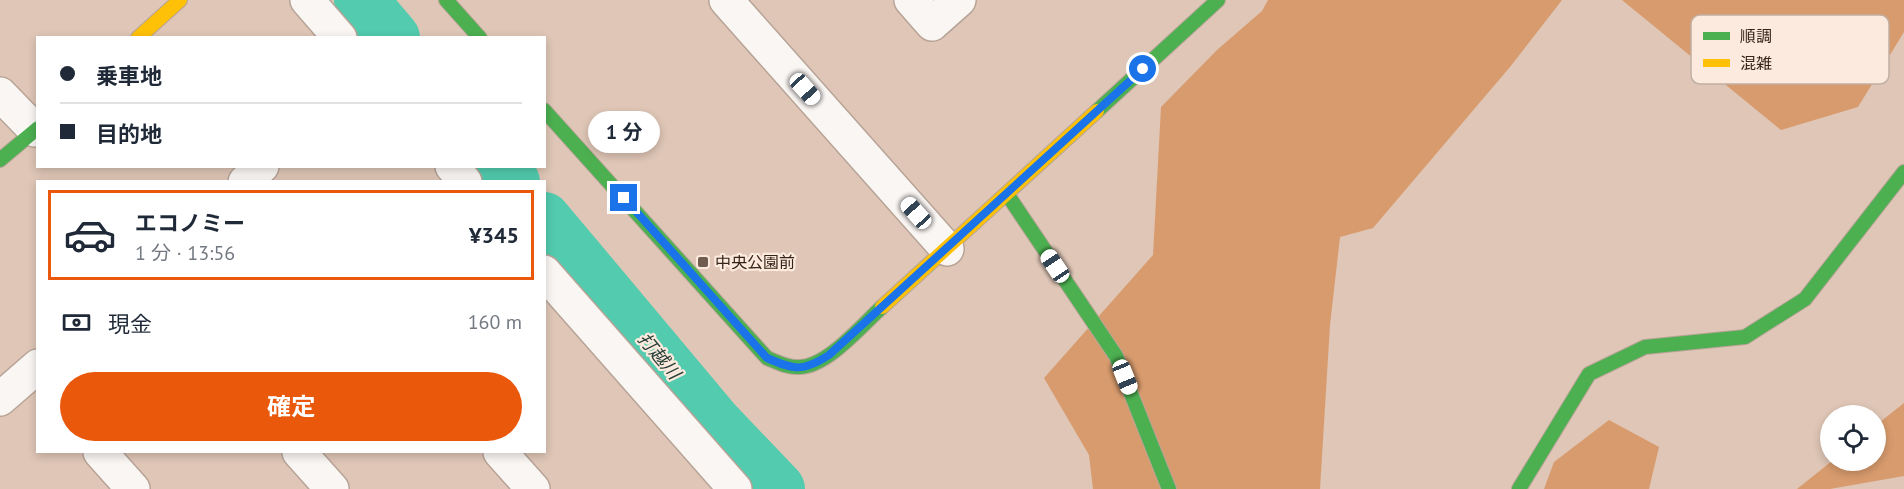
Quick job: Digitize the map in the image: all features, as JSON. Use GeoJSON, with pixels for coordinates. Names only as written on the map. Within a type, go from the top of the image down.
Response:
{"type":"FeatureCollection","features":[{"type":"Feature","properties":{"kind":"street"},"geometry":{"type":"LineString","coordinates":[[140,36],[180,0]]}},
{"type":"Feature","properties":{"kind":"street"},"geometry":{"type":"LineString","coordinates":[[307,0],[338,36]]}},
{"type":"Feature","properties":{"kind":"street"},"geometry":{"type":"LineString","coordinates":[[446,0],[478,36]]}},
{"type":"Feature","properties":{"kind":"street"},"geometry":{"type":"LineString","coordinates":[[726,0],[947,249]]}},
{"type":"Feature","properties":{"kind":"street"},"geometry":{"type":"LineString","coordinates":[[911,0],[932,24],[959,0]]}},
{"type":"Feature","properties":{"kind":"street"},"geometry":{"type":"LineString","coordinates":[[546,112],[767,358],[790,368],[811,366],[829,355],[947,249],[1211,2]]}},
{"type":"Feature","properties":{"kind":"street"},"geometry":{"type":"LineString","coordinates":[[0,94],[36,129],[0,160]]}},
{"type":"Feature","properties":{"kind":"street"},"geometry":{"type":"LineString","coordinates":[[454,168],[463,180]]}},
{"type":"Feature","properties":{"kind":"street"},"geometry":{"type":"LineString","coordinates":[[1519,489],[1589,374],[1645,347],[1745,337],[1805,299],[1904,172]]}},
{"type":"Feature","properties":{"kind":"street"},"geometry":{"type":"LineString","coordinates":[[1007,194],[1116,357],[1168,482],[1168,489]]}},
{"type":"Feature","properties":{"kind":"street"},"geometry":{"type":"LineString","coordinates":[[546,274],[735,489]]}},
{"type":"Feature","properties":{"kind":"street"},"geometry":{"type":"LineString","coordinates":[[0,399],[35,373]]}},
{"type":"Feature","properties":{"kind":"street"},"geometry":{"type":"LineString","coordinates":[[101,453],[133,489]]}},
{"type":"Feature","properties":{"kind":"street"},"geometry":{"type":"LineString","coordinates":[[300,453],[332,489]]}},
{"type":"Feature","properties":{"kind":"street"},"geometry":{"type":"LineString","coordinates":[[501,453],[533,489]]}},
{"type":"Feature","properties":{"kind":"shaded area"},"geometry":{"type":"Polygon","coordinates":[[[1268,0],[1562,0],[1510,67],[1373,228],[1340,237],[1330,325],[1320,489],[1093,489],[1089,455],[1044,378],[1153,255],[1161,107],[1217,50],[1262,11],[1268,0]]]}},
{"type":"Feature","properties":{"kind":"shaded area"},"geometry":{"type":"Polygon","coordinates":[[[1622,0],[1904,0],[1904,32],[1889,56],[1889,15],[1691,15],[1691,56],[1622,0]]]}},
{"type":"Feature","properties":{"kind":"shaded area"},"geometry":{"type":"Polygon","coordinates":[[[1725,84],[1872,84],[1858,107],[1781,130],[1725,84]]]}},
{"type":"Feature","properties":{"kind":"shaded area"},"geometry":{"type":"Polygon","coordinates":[[[1904,403],[1904,476],[1830,489],[1797,489],[1820,471],[1886,471],[1886,417],[1904,403]]]}},
{"type":"Feature","properties":{"kind":"shaded area"},"geometry":{"type":"Polygon","coordinates":[[[1609,420],[1659,447],[1649,489],[1544,489],[1554,462],[1609,420]]]}},
{"type":"Feature","properties":{"kind":"waterway","name":"打越川"},"geometry":{"type":"LineString","coordinates":[[361,0],[391,36]]}},
{"type":"Feature","properties":{"kind":"waterway","name":"打越川"},"geometry":{"type":"LineString","coordinates":[[502,168],[512,180]]}},
{"type":"Feature","properties":{"kind":"waterway","name":"打越川"},"geometry":{"type":"LineString","coordinates":[[546,221],[716,424],[778,489]]}},
{"type":"Feature","properties":{"kind":"traffic: fast"},"geometry":{"type":"LineString","coordinates":[[446,0],[478,36]]}},
{"type":"Feature","properties":{"kind":"traffic: fast"},"geometry":{"type":"LineString","coordinates":[[1097,111],[1218,0]]}},
{"type":"Feature","properties":{"kind":"traffic: fast"},"geometry":{"type":"LineString","coordinates":[[546,112],[767,358],[791,367],[810,365],[832,353],[882,307]]}},
{"type":"Feature","properties":{"kind":"traffic: fast"},"geometry":{"type":"LineString","coordinates":[[0,160],[36,130]]}},
{"type":"Feature","properties":{"kind":"traffic: fast"},"geometry":{"type":"LineString","coordinates":[[1519,489],[1589,374],[1645,347],[1745,337],[1805,299],[1904,172]]}},
{"type":"Feature","properties":{"kind":"traffic: fast"},"geometry":{"type":"LineString","coordinates":[[1007,194],[1116,356],[1169,489]]}},
{"type":"Feature","properties":{"kind":"traffic: slow"},"geometry":{"type":"LineString","coordinates":[[140,36],[180,0]]}},
{"type":"Feature","properties":{"kind":"traffic: slow"},"geometry":{"type":"LineString","coordinates":[[882,307],[1097,111]]}},
{"type":"Feature","properties":{"kind":"place","name":"中央公園前"},"geometry":{"type":"Point","coordinates":[703,262]}},
{"type":"Feature","properties":{"kind":"route"},"geometry":{"type":"LineString","coordinates":[[624,198],[767,358],[790,368],[811,366],[829,355],[1143,69]]}}]}
